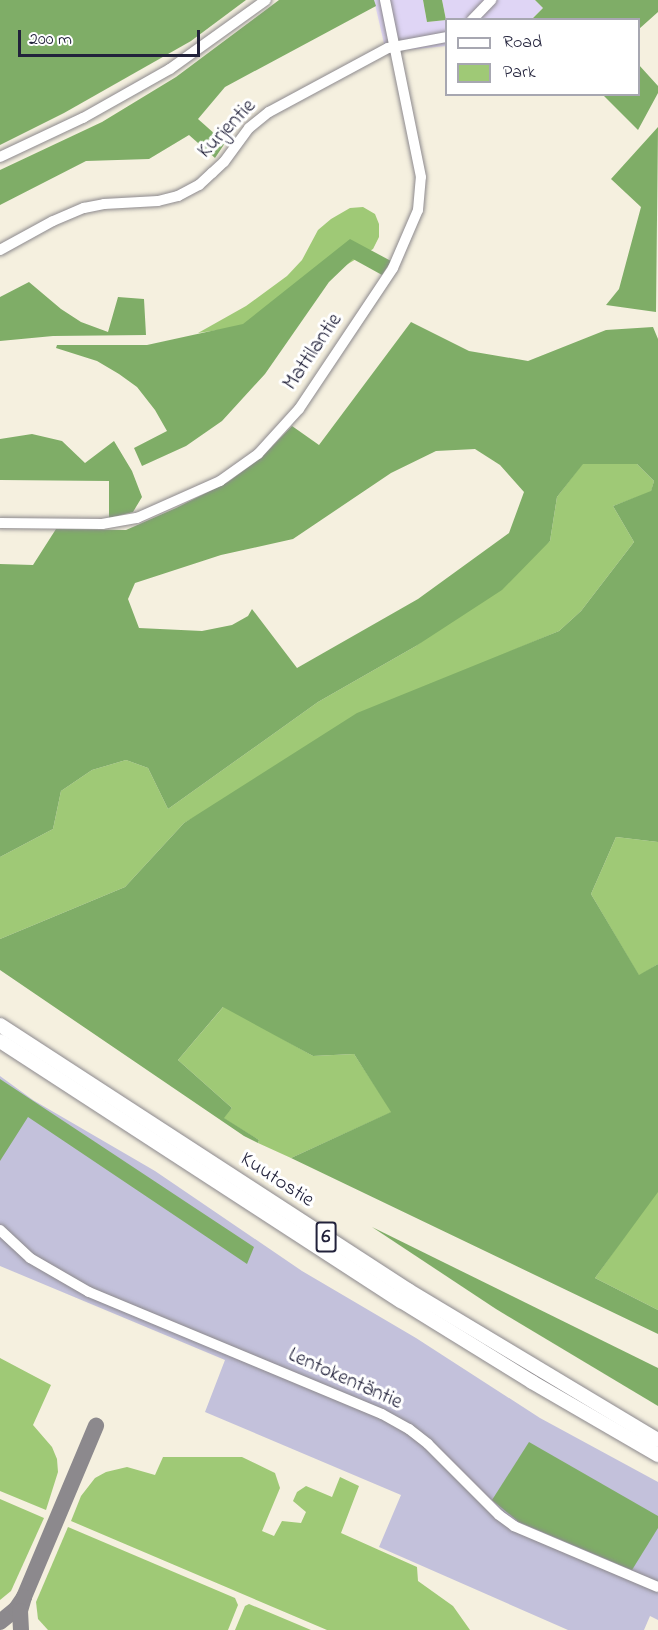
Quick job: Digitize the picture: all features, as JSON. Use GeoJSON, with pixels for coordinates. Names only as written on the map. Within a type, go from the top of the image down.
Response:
{"type":"FeatureCollection","features":[{"type":"Feature","properties":{"kind":"highway","name":"Kuutostie"},"geometry":{"type":"LineString","coordinates":[[0,1025],[408,1290],[658,1440]]}},
{"type":"Feature","properties":{"kind":"highway","name":"Kuutostie"},"geometry":{"type":"LineString","coordinates":[[0,1041],[400,1301],[532,1382],[658,1455]]}},
{"type":"Feature","properties":{"kind":"street"},"geometry":{"type":"LineString","coordinates":[[0,157],[83,118],[170,69],[266,0]]}},
{"type":"Feature","properties":{"kind":"street","name":"Mattilantie"},"geometry":{"type":"LineString","coordinates":[[0,523],[102,524],[137,518],[220,481],[258,454],[299,409],[393,268],[418,210],[421,177],[386,0]]}},
{"type":"Feature","properties":{"kind":"street"},"geometry":{"type":"LineString","coordinates":[[474,18],[491,0]]}},
{"type":"Feature","properties":{"kind":"street","name":"Kurjentie"},"geometry":{"type":"LineString","coordinates":[[0,250],[53,221],[84,208],[104,204],[158,201],[188,190],[224,162],[260,117],[395,45],[445,37]]}},
{"type":"Feature","properties":{"kind":"street","name":"Lentokentäntie"},"geometry":{"type":"LineString","coordinates":[[0,1230],[30,1258],[89,1292],[382,1414],[409,1429],[428,1444],[499,1515],[514,1526],[658,1587]]}},
{"type":"Feature","properties":{"kind":"shaded area"},"geometry":{"type":"Polygon","coordinates":[[[374,0],[423,0],[427,22],[445,20],[445,46],[386,52],[374,0]]]}},
{"type":"Feature","properties":{"kind":"shaded area"},"geometry":{"type":"Polygon","coordinates":[[[442,0],[535,0],[543,8],[533,18],[446,18],[442,0]]]}},
{"type":"Feature","properties":{"kind":"shaded area"},"geometry":{"type":"Polygon","coordinates":[[[0,1076],[33,1100],[155,1171],[302,1271],[416,1338],[540,1418],[658,1482],[658,1620],[650,1616],[644,1630],[568,1630],[379,1547],[401,1495],[205,1412],[225,1360],[0,1266],[0,1076]]]}},
{"type":"Feature","properties":{"kind":"green space"},"geometry":{"type":"Polygon","coordinates":[[[0,0],[246,0],[191,41],[64,113],[0,145],[0,0]]]}},
{"type":"Feature","properties":{"kind":"green space"},"geometry":{"type":"Polygon","coordinates":[[[279,0],[374,0],[376,6],[225,87],[198,119],[225,143],[215,158],[189,135],[149,159],[86,161],[0,205],[0,170],[102,122],[176,77],[279,0]]]}},
{"type":"Feature","properties":{"kind":"green space"},"geometry":{"type":"Polygon","coordinates":[[[423,0],[442,0],[445,20],[427,22],[423,0]]]}},
{"type":"Feature","properties":{"kind":"green space"},"geometry":{"type":"Polygon","coordinates":[[[535,0],[658,0],[658,12],[640,28],[640,18],[533,18],[543,8],[535,0]]]}},
{"type":"Feature","properties":{"kind":"green space"},"geometry":{"type":"Polygon","coordinates":[[[640,66],[658,86],[658,93],[638,130],[604,96],[640,96],[640,66]]]}},
{"type":"Feature","properties":{"kind":"green space"},"geometry":{"type":"Polygon","coordinates":[[[658,127],[656,312],[606,305],[619,289],[641,207],[611,179],[658,127]]]}},
{"type":"Feature","properties":{"kind":"green space"},"geometry":{"type":"Polygon","coordinates":[[[363,207],[375,214],[379,224],[379,237],[373,249],[341,268],[279,321],[198,333],[246,306],[287,276],[302,260],[318,230],[331,219],[350,208],[363,207]]]}},
{"type":"Feature","properties":{"kind":"green space"},"geometry":{"type":"Polygon","coordinates":[[[350,239],[391,261],[382,275],[353,259],[329,282],[265,374],[222,421],[186,446],[142,466],[134,448],[167,431],[155,410],[137,387],[119,374],[97,361],[56,348],[57,345],[147,345],[243,324],[350,239]]]}},
{"type":"Feature","properties":{"kind":"green space"},"geometry":{"type":"Polygon","coordinates":[[[29,282],[61,309],[81,322],[108,332],[118,297],[144,299],[146,335],[53,336],[0,341],[0,297],[29,282]]]}},
{"type":"Feature","properties":{"kind":"green space"},"geometry":{"type":"Polygon","coordinates":[[[411,322],[469,351],[528,361],[606,330],[653,327],[658,339],[658,842],[616,837],[591,894],[639,975],[658,964],[658,1192],[595,1278],[658,1310],[658,1334],[291,1158],[391,1112],[354,1054],[313,1056],[223,1007],[178,1060],[232,1108],[224,1118],[259,1140],[258,1143],[244,1136],[0,970],[0,939],[125,887],[184,823],[357,713],[559,631],[581,611],[634,542],[613,506],[651,491],[654,481],[637,464],[583,464],[557,497],[550,541],[502,590],[416,646],[318,702],[168,809],[148,768],[126,760],[92,770],[61,791],[53,829],[0,857],[0,564],[33,565],[56,529],[126,530],[176,508],[228,482],[262,457],[292,426],[319,445],[411,322]],[[475,449],[436,451],[391,473],[293,539],[221,555],[135,583],[128,599],[139,628],[202,631],[232,625],[248,616],[252,609],[297,668],[418,599],[509,533],[524,492],[500,465],[475,449]]]}},
{"type":"Feature","properties":{"kind":"green space"},"geometry":{"type":"Polygon","coordinates":[[[32,434],[62,441],[85,463],[114,441],[132,471],[142,497],[133,512],[109,518],[109,481],[0,480],[0,439],[32,434]]]}},
{"type":"Feature","properties":{"kind":"green space"},"geometry":{"type":"Polygon","coordinates":[[[583,463],[637,464],[654,481],[651,492],[613,506],[634,542],[581,611],[559,631],[431,685],[184,823],[125,887],[0,939],[0,857],[53,829],[61,791],[92,770],[126,760],[148,768],[168,809],[318,702],[416,646],[550,541],[557,497],[583,463]]]}},
{"type":"Feature","properties":{"kind":"green space"},"geometry":{"type":"Polygon","coordinates":[[[616,837],[658,842],[658,964],[639,976],[591,894],[616,837]]]}},
{"type":"Feature","properties":{"kind":"green space"},"geometry":{"type":"Polygon","coordinates":[[[224,1006],[313,1056],[354,1054],[392,1112],[291,1158],[258,1143],[259,1140],[223,1118],[232,1108],[178,1060],[224,1006]]]}},
{"type":"Feature","properties":{"kind":"green space"},"geometry":{"type":"Polygon","coordinates":[[[0,1079],[254,1247],[247,1264],[28,1117],[0,1161],[0,1079]]]}},
{"type":"Feature","properties":{"kind":"green space"},"geometry":{"type":"Polygon","coordinates":[[[658,1192],[658,1310],[595,1278],[658,1192]]]}},
{"type":"Feature","properties":{"kind":"green space"},"geometry":{"type":"Polygon","coordinates":[[[372,1227],[658,1368],[658,1406],[496,1309],[372,1227]]]}},
{"type":"Feature","properties":{"kind":"green space"},"geometry":{"type":"Polygon","coordinates":[[[0,1358],[51,1385],[33,1425],[52,1447],[57,1459],[58,1472],[46,1510],[0,1491],[0,1358]]]}},
{"type":"Feature","properties":{"kind":"green space"},"geometry":{"type":"Polygon","coordinates":[[[529,1442],[658,1516],[658,1528],[632,1570],[519,1522],[492,1500],[529,1442]]]}},
{"type":"Feature","properties":{"kind":"green space"},"geometry":{"type":"Polygon","coordinates":[[[163,1457],[242,1457],[275,1473],[280,1488],[262,1531],[274,1536],[282,1521],[301,1523],[306,1512],[293,1501],[297,1492],[306,1486],[332,1497],[340,1477],[359,1486],[341,1533],[417,1567],[418,1581],[453,1606],[470,1630],[327,1630],[71,1521],[81,1496],[95,1478],[106,1472],[127,1467],[155,1475],[163,1457]]]}},
{"type":"Feature","properties":{"kind":"green space"},"geometry":{"type":"Polygon","coordinates":[[[0,1499],[44,1518],[11,1591],[0,1600],[0,1499]]]}},
{"type":"Feature","properties":{"kind":"green space"},"geometry":{"type":"Polygon","coordinates":[[[68,1527],[235,1598],[238,1605],[228,1630],[48,1630],[38,1619],[36,1602],[68,1527]]]}},
{"type":"Feature","properties":{"kind":"green space"},"geometry":{"type":"Polygon","coordinates":[[[249,1604],[311,1630],[235,1630],[245,1606],[249,1604]]]}},
{"type":"Feature","properties":{"kind":"taxiway"},"geometry":{"type":"LineString","coordinates":[[24,1597],[96,1426]]}},
{"type":"Feature","properties":{"kind":"taxiway"},"geometry":{"type":"LineString","coordinates":[[0,1622],[16,1609],[24,1597],[20,1611],[21,1630]]}}]}
